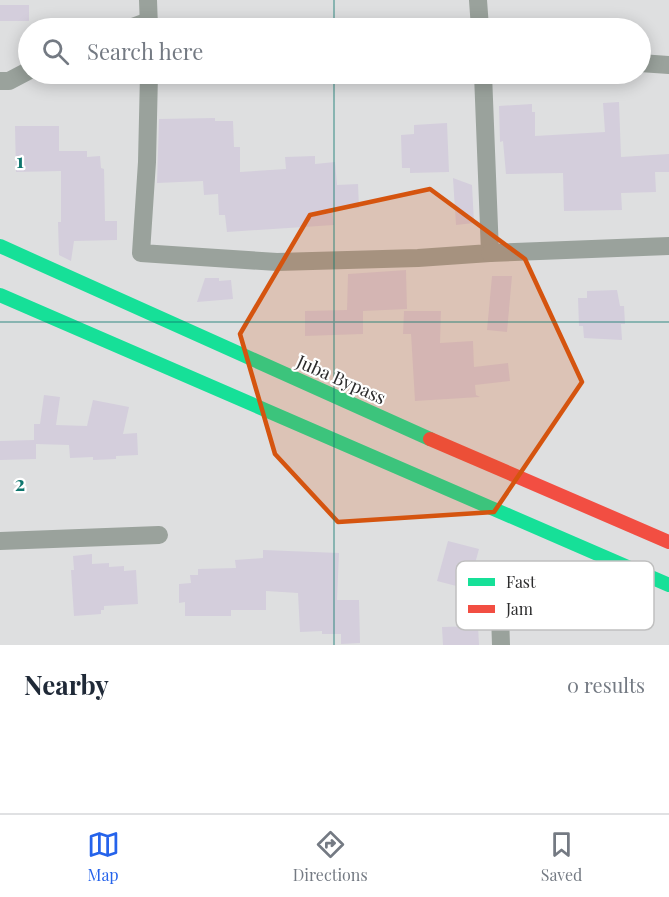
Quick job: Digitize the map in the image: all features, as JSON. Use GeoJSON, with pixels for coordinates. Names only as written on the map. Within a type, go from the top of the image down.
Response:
{"type":"FeatureCollection","features":[{"type":"Feature","properties":{"kind":"main road","name":"Juba Bypass"},"geometry":{"type":"LineString","coordinates":[[0,246],[489,465],[669,542]]}},
{"type":"Feature","properties":{"kind":"main road"},"geometry":{"type":"LineString","coordinates":[[0,295],[614,561]]}},
{"type":"Feature","properties":{"kind":"main road"},"geometry":{"type":"LineString","coordinates":[[654,578],[669,585]]}},
{"type":"Feature","properties":{"kind":"street"},"geometry":{"type":"LineString","coordinates":[[148,0],[149,18]]}},
{"type":"Feature","properties":{"kind":"street"},"geometry":{"type":"LineString","coordinates":[[478,0],[479,18]]}},
{"type":"Feature","properties":{"kind":"street"},"geometry":{"type":"LineString","coordinates":[[651,64],[669,65]]}},
{"type":"Feature","properties":{"kind":"street"},"geometry":{"type":"LineString","coordinates":[[0,81],[9,81],[18,76]]}},
{"type":"Feature","properties":{"kind":"street"},"geometry":{"type":"LineString","coordinates":[[149,84],[147,162],[141,253],[278,262],[669,246]]}},
{"type":"Feature","properties":{"kind":"street"},"geometry":{"type":"LineString","coordinates":[[483,84],[490,253]]}},
{"type":"Feature","properties":{"kind":"street"},"geometry":{"type":"LineString","coordinates":[[0,541],[159,536]]}},
{"type":"Feature","properties":{"kind":"street"},"geometry":{"type":"LineString","coordinates":[[501,630],[501,645]]}},
{"type":"Feature","properties":{"kind":"highlighted area"},"geometry":{"type":"Polygon","coordinates":[[[430,189],[525,259],[582,382],[494,512],[338,522],[275,454],[240,334],[310,215],[430,189]]]}},
{"type":"Feature","properties":{"kind":"building"},"geometry":{"type":"Polygon","coordinates":[[[0,5],[29,5],[29,18],[18,18],[18,21],[0,21],[0,5]]]}},
{"type":"Feature","properties":{"kind":"building"},"geometry":{"type":"Polygon","coordinates":[[[619,102],[621,157],[669,154],[669,172],[655,172],[656,192],[621,193],[622,210],[564,211],[563,173],[506,174],[503,141],[500,142],[499,106],[532,104],[532,112],[535,112],[535,136],[605,132],[603,103],[619,102]]]}},
{"type":"Feature","properties":{"kind":"building"},"geometry":{"type":"Polygon","coordinates":[[[215,118],[215,121],[233,121],[234,147],[240,147],[240,172],[286,169],[285,157],[315,156],[315,164],[335,162],[337,185],[358,184],[359,208],[332,209],[334,225],[227,232],[225,215],[219,215],[218,194],[204,195],[203,181],[157,183],[159,119],[215,118]]]}},
{"type":"Feature","properties":{"kind":"building"},"geometry":{"type":"Polygon","coordinates":[[[447,123],[449,172],[410,173],[410,168],[402,168],[401,135],[414,134],[414,125],[447,123]]]}},
{"type":"Feature","properties":{"kind":"building"},"geometry":{"type":"Polygon","coordinates":[[[15,126],[59,126],[59,151],[87,151],[87,157],[100,156],[101,168],[104,169],[105,221],[117,221],[117,240],[74,241],[71,261],[59,255],[61,171],[16,172],[15,126]]]}},
{"type":"Feature","properties":{"kind":"building"},"geometry":{"type":"Polygon","coordinates":[[[453,178],[472,185],[474,223],[456,225],[453,178]]]}},
{"type":"Feature","properties":{"kind":"building"},"geometry":{"type":"Polygon","coordinates":[[[406,270],[407,309],[363,311],[363,334],[305,336],[305,311],[347,310],[348,274],[406,270]]]}},
{"type":"Feature","properties":{"kind":"building"},"geometry":{"type":"Polygon","coordinates":[[[492,276],[512,276],[507,332],[487,330],[492,276]]]}},
{"type":"Feature","properties":{"kind":"building"},"geometry":{"type":"Polygon","coordinates":[[[205,278],[219,278],[219,281],[231,280],[233,299],[197,302],[205,278]]]}},
{"type":"Feature","properties":{"kind":"building"},"geometry":{"type":"Polygon","coordinates":[[[617,290],[620,306],[624,306],[625,324],[621,324],[622,340],[584,338],[583,326],[579,326],[578,298],[587,298],[587,291],[617,290]]]}},
{"type":"Feature","properties":{"kind":"building"},"geometry":{"type":"Polygon","coordinates":[[[404,311],[441,311],[440,343],[473,341],[474,367],[508,363],[510,381],[475,385],[476,395],[480,397],[415,401],[411,334],[403,334],[404,311]]]}},
{"type":"Feature","properties":{"kind":"building"},"geometry":{"type":"Polygon","coordinates":[[[44,395],[60,397],[56,425],[87,426],[93,400],[129,407],[123,434],[137,433],[138,455],[116,456],[116,459],[70,458],[69,445],[36,444],[36,459],[0,460],[0,441],[34,440],[34,424],[40,424],[44,395]]]}},
{"type":"Feature","properties":{"kind":"building"},"geometry":{"type":"Polygon","coordinates":[[[448,541],[479,549],[476,561],[456,561],[456,586],[437,581],[448,541]]]}},
{"type":"Feature","properties":{"kind":"building"},"geometry":{"type":"Polygon","coordinates":[[[263,550],[339,553],[337,600],[359,600],[360,643],[341,644],[341,634],[322,634],[322,631],[300,632],[298,593],[266,591],[266,610],[231,610],[231,616],[185,616],[185,602],[179,603],[179,584],[191,583],[190,575],[198,575],[198,569],[236,568],[235,560],[263,558],[263,550]]]}},
{"type":"Feature","properties":{"kind":"building"},"geometry":{"type":"Polygon","coordinates":[[[92,554],[92,564],[109,563],[109,567],[124,566],[124,571],[136,570],[138,604],[104,606],[101,614],[74,616],[71,570],[74,570],[73,556],[92,554]]]}},
{"type":"Feature","properties":{"kind":"building"},"geometry":{"type":"Polygon","coordinates":[[[442,627],[456,627],[456,630],[478,630],[479,645],[443,645],[442,627]]]}},
{"type":"Feature","properties":{"kind":"traffic: fast"},"geometry":{"type":"LineString","coordinates":[[0,246],[430,439]]}},
{"type":"Feature","properties":{"kind":"traffic: fast"},"geometry":{"type":"LineString","coordinates":[[0,295],[614,561]]}},
{"type":"Feature","properties":{"kind":"traffic: fast"},"geometry":{"type":"LineString","coordinates":[[654,578],[669,585]]}},
{"type":"Feature","properties":{"kind":"traffic: jam"},"geometry":{"type":"LineString","coordinates":[[430,439],[669,542]]}}]}
